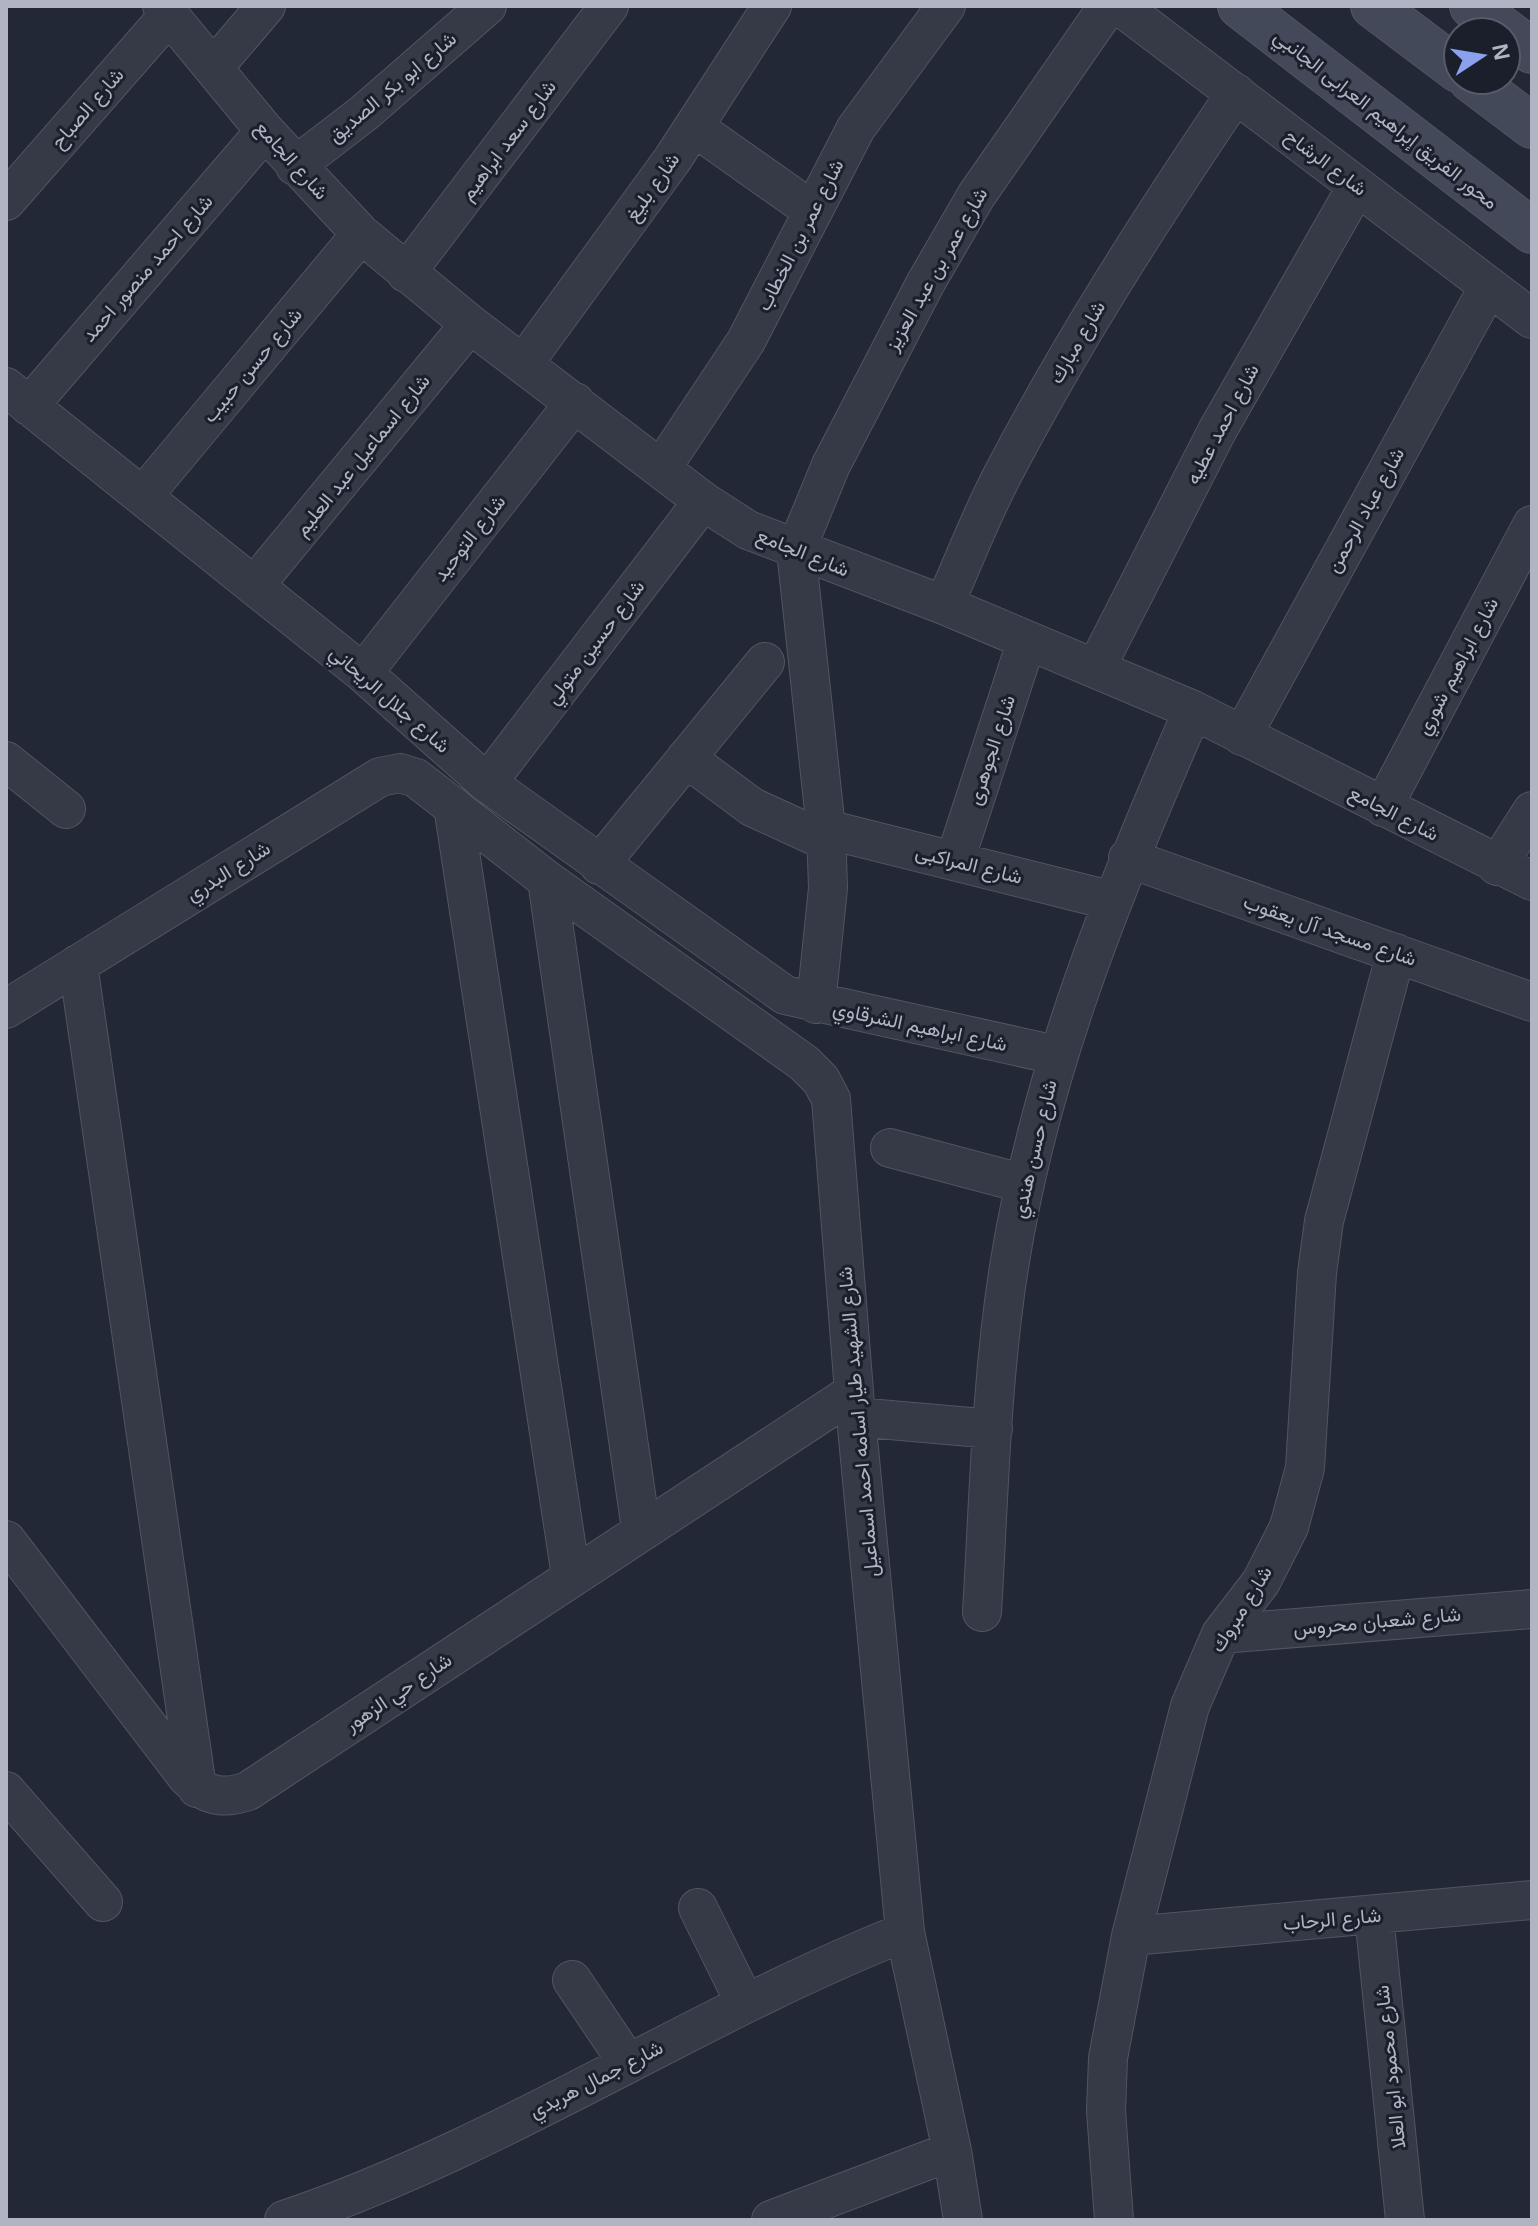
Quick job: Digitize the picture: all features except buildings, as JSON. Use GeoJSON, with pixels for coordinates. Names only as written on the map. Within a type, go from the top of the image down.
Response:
{"type":"FeatureCollection","features":[{"type":"Feature","properties":{"kind":"street"},"geometry":{"type":"LineString","coordinates":[[214,67],[266,6]]}},
{"type":"Feature","properties":{"kind":"street","name":"شارع ابو بكر الصديق"},"geometry":{"type":"LineString","coordinates":[[295,166],[364,113],[487,6]]}},
{"type":"Feature","properties":{"kind":"street","name":"شارع سعد ابراهيم"},"geometry":{"type":"LineString","coordinates":[[406,273],[609,6]]}},
{"type":"Feature","properties":{"kind":"street","name":"شارع بليغ"},"geometry":{"type":"LineString","coordinates":[[524,363],[694,127],[772,6]]}},
{"type":"Feature","properties":{"kind":"street","name":"شارع عمر بن الخطاب"},"geometry":{"type":"LineString","coordinates":[[661,469],[746,341],[856,128],[946,6]]}},
{"type":"Feature","properties":{"kind":"street","name":"شارع عمر بن عبد العزيز"},"geometry":{"type":"LineString","coordinates":[[796,550],[831,465],[925,284],[976,196],[1108,6]]}},
{"type":"Feature","properties":{"kind":"street","name":"شارع الرشاح"},"geometry":{"type":"LineString","coordinates":[[1120,6],[1532,319]]}},
{"type":"Feature","properties":{"kind":"street","name":"محور الفريق إبراهيم العرابى الجانبي"},"geometry":{"type":"LineString","coordinates":[[1240,6],[1532,231]]}},
{"type":"Feature","properties":{"kind":"street"},"geometry":{"type":"LineString","coordinates":[[1373,6],[1442,58]]}},
{"type":"Feature","properties":{"kind":"street"},"geometry":{"type":"LineString","coordinates":[[1472,6],[1532,51]]}},
{"type":"Feature","properties":{"kind":"street","name":"شارع الجامع"},"geometry":{"type":"LineString","coordinates":[[165,10],[295,166],[361,234],[470,324],[703,501],[748,530],[944,605],[1193,710],[1532,881]]}},
{"type":"Feature","properties":{"kind":"street","name":"شارع الصباح"},"geometry":{"type":"LineString","coordinates":[[6,201],[165,10]]}},
{"type":"Feature","properties":{"kind":"street","name":"شارع مبارك"},"geometry":{"type":"LineString","coordinates":[[944,605],[1002,475],[1072,348],[1146,228],[1236,93]]}},
{"type":"Feature","properties":{"kind":"street"},"geometry":{"type":"LineString","coordinates":[[1492,96],[1532,126]]}},
{"type":"Feature","properties":{"kind":"street"},"geometry":{"type":"LineString","coordinates":[[694,127],[813,211]]}},
{"type":"Feature","properties":{"kind":"street","name":"شارع احمد منصور احمد"},"geometry":{"type":"LineString","coordinates":[[18,397],[265,131]]}},
{"type":"Feature","properties":{"kind":"street","name":"شارع احمد عطيه"},"geometry":{"type":"LineString","coordinates":[[1096,668],[1217,431],[1357,186]]}},
{"type":"Feature","properties":{"kind":"street","name":"شارع حسن حبيب"},"geometry":{"type":"LineString","coordinates":[[143,496],[361,234]]}},
{"type":"Feature","properties":{"kind":"street","name":"شارع عباد الرحمن"},"geometry":{"type":"LineString","coordinates":[[1242,736],[1489,286]]}},
{"type":"Feature","properties":{"kind":"street","name":"شارع اسماعيل عبد العليم"},"geometry":{"type":"LineString","coordinates":[[254,586],[470,324]]}},
{"type":"Feature","properties":{"kind":"street","name":"شارع جلال الريحاني"},"geometry":{"type":"LineString","coordinates":[[18,397],[363,673],[487,783],[599,865],[800,999]]}},
{"type":"Feature","properties":{"kind":"street","name":"شارع التوحيد"},"geometry":{"type":"LineString","coordinates":[[363,673],[575,402]]}},
{"type":"Feature","properties":{"kind":"street","name":"شارع حسين متولي"},"geometry":{"type":"LineString","coordinates":[[487,783],[703,501]]}},
{"type":"Feature","properties":{"kind":"street","name":"شارع ابراهيم شوري"},"geometry":{"type":"LineString","coordinates":[[1383,807],[1532,525]]}},
{"type":"Feature","properties":{"kind":"street"},"geometry":{"type":"LineString","coordinates":[[796,550],[826,835],[828,888],[800,999]]}},
{"type":"Feature","properties":{"kind":"street","name":"شارع الجوهرى"},"geometry":{"type":"LineString","coordinates":[[955,860],[1027,640]]}},
{"type":"Feature","properties":{"kind":"street"},"geometry":{"type":"LineString","coordinates":[[599,865],[765,662]]}},
{"type":"Feature","properties":{"kind":"street","name":"شارع حسن هندي"},"geometry":{"type":"LineString","coordinates":[[982,1612],[997,1348],[1025,1184],[1056,1055],[1128,858],[1193,710]]}},
{"type":"Feature","properties":{"kind":"street","name":"شارع المراكبى"},"geometry":{"type":"LineString","coordinates":[[686,758],[752,807],[826,835],[955,860],[1113,901]]}},
{"type":"Feature","properties":{"kind":"street"},"geometry":{"type":"LineString","coordinates":[[6,761],[66,809]]}},
{"type":"Feature","properties":{"kind":"street","name":"شارع البدري"},"geometry":{"type":"LineString","coordinates":[[6,1009],[380,777],[400,773],[416,778],[453,806]]}},
{"type":"Feature","properties":{"kind":"street"},"geometry":{"type":"LineString","coordinates":[[453,806],[571,1576]]}},
{"type":"Feature","properties":{"kind":"street","name":"شارع الشهيد طيار اسامه احمد اسماعيل"},"geometry":{"type":"LineString","coordinates":[[453,806],[547,880],[804,1063],[821,1080],[831,1099],[855,1404],[905,1932],[952,2151],[963,2220]]}},
{"type":"Feature","properties":{"kind":"street"},"geometry":{"type":"LineString","coordinates":[[1497,866],[1532,811]]}},
{"type":"Feature","properties":{"kind":"street","name":"شارع مسجد آل يعقوب"},"geometry":{"type":"LineString","coordinates":[[1128,858],[1532,1002]]}},
{"type":"Feature","properties":{"kind":"street"},"geometry":{"type":"LineString","coordinates":[[547,880],[641,1529]]}},
{"type":"Feature","properties":{"kind":"street","name":"شارع مبروك"},"geometry":{"type":"LineString","coordinates":[[1114,2220],[1108,2152],[1108,2058],[1131,1936],[1190,1706],[1221,1634],[1261,1582],[1289,1527],[1305,1468],[1317,1273],[1324,1221],[1396,953]]}},
{"type":"Feature","properties":{"kind":"street"},"geometry":{"type":"LineString","coordinates":[[78,964],[197,1788]]}},
{"type":"Feature","properties":{"kind":"street","name":"شارع ابراهيم الشرقاوي"},"geometry":{"type":"LineString","coordinates":[[800,999],[1056,1055]]}},
{"type":"Feature","properties":{"kind":"street"},"geometry":{"type":"LineString","coordinates":[[890,1148],[1025,1184]]}},
{"type":"Feature","properties":{"kind":"street"},"geometry":{"type":"LineString","coordinates":[[855,1404],[993,1429]]}},
{"type":"Feature","properties":{"kind":"street","name":"شارع حي الزهور"},"geometry":{"type":"LineString","coordinates":[[197,1788],[213,1796],[231,1797],[248,1791],[641,1529],[855,1404]]}},
{"type":"Feature","properties":{"kind":"street"},"geometry":{"type":"LineString","coordinates":[[6,1540],[197,1788]]}},
{"type":"Feature","properties":{"kind":"street","name":"شارع شعبان محروس"},"geometry":{"type":"LineString","coordinates":[[1221,1634],[1532,1609]]}},
{"type":"Feature","properties":{"kind":"street"},"geometry":{"type":"LineString","coordinates":[[6,1791],[103,1902]]}},
{"type":"Feature","properties":{"kind":"street","name":"شارع الرحاب"},"geometry":{"type":"LineString","coordinates":[[1131,1936],[1532,1900]]}},
{"type":"Feature","properties":{"kind":"street"},"geometry":{"type":"LineString","coordinates":[[698,1908],[745,2003]]}},
{"type":"Feature","properties":{"kind":"street","name":"شارع محمود ابو العلا"},"geometry":{"type":"LineString","coordinates":[[1374,1915],[1405,2220]]}},
{"type":"Feature","properties":{"kind":"street","name":"شارع جمال هريدي"},"geometry":{"type":"LineString","coordinates":[[284,2220],[400,2176],[745,2003],[905,1932]]}},
{"type":"Feature","properties":{"kind":"street"},"geometry":{"type":"LineString","coordinates":[[572,1980],[628,2063]]}},
{"type":"Feature","properties":{"kind":"street"},"geometry":{"type":"LineString","coordinates":[[771,2220],[952,2151]]}}]}
